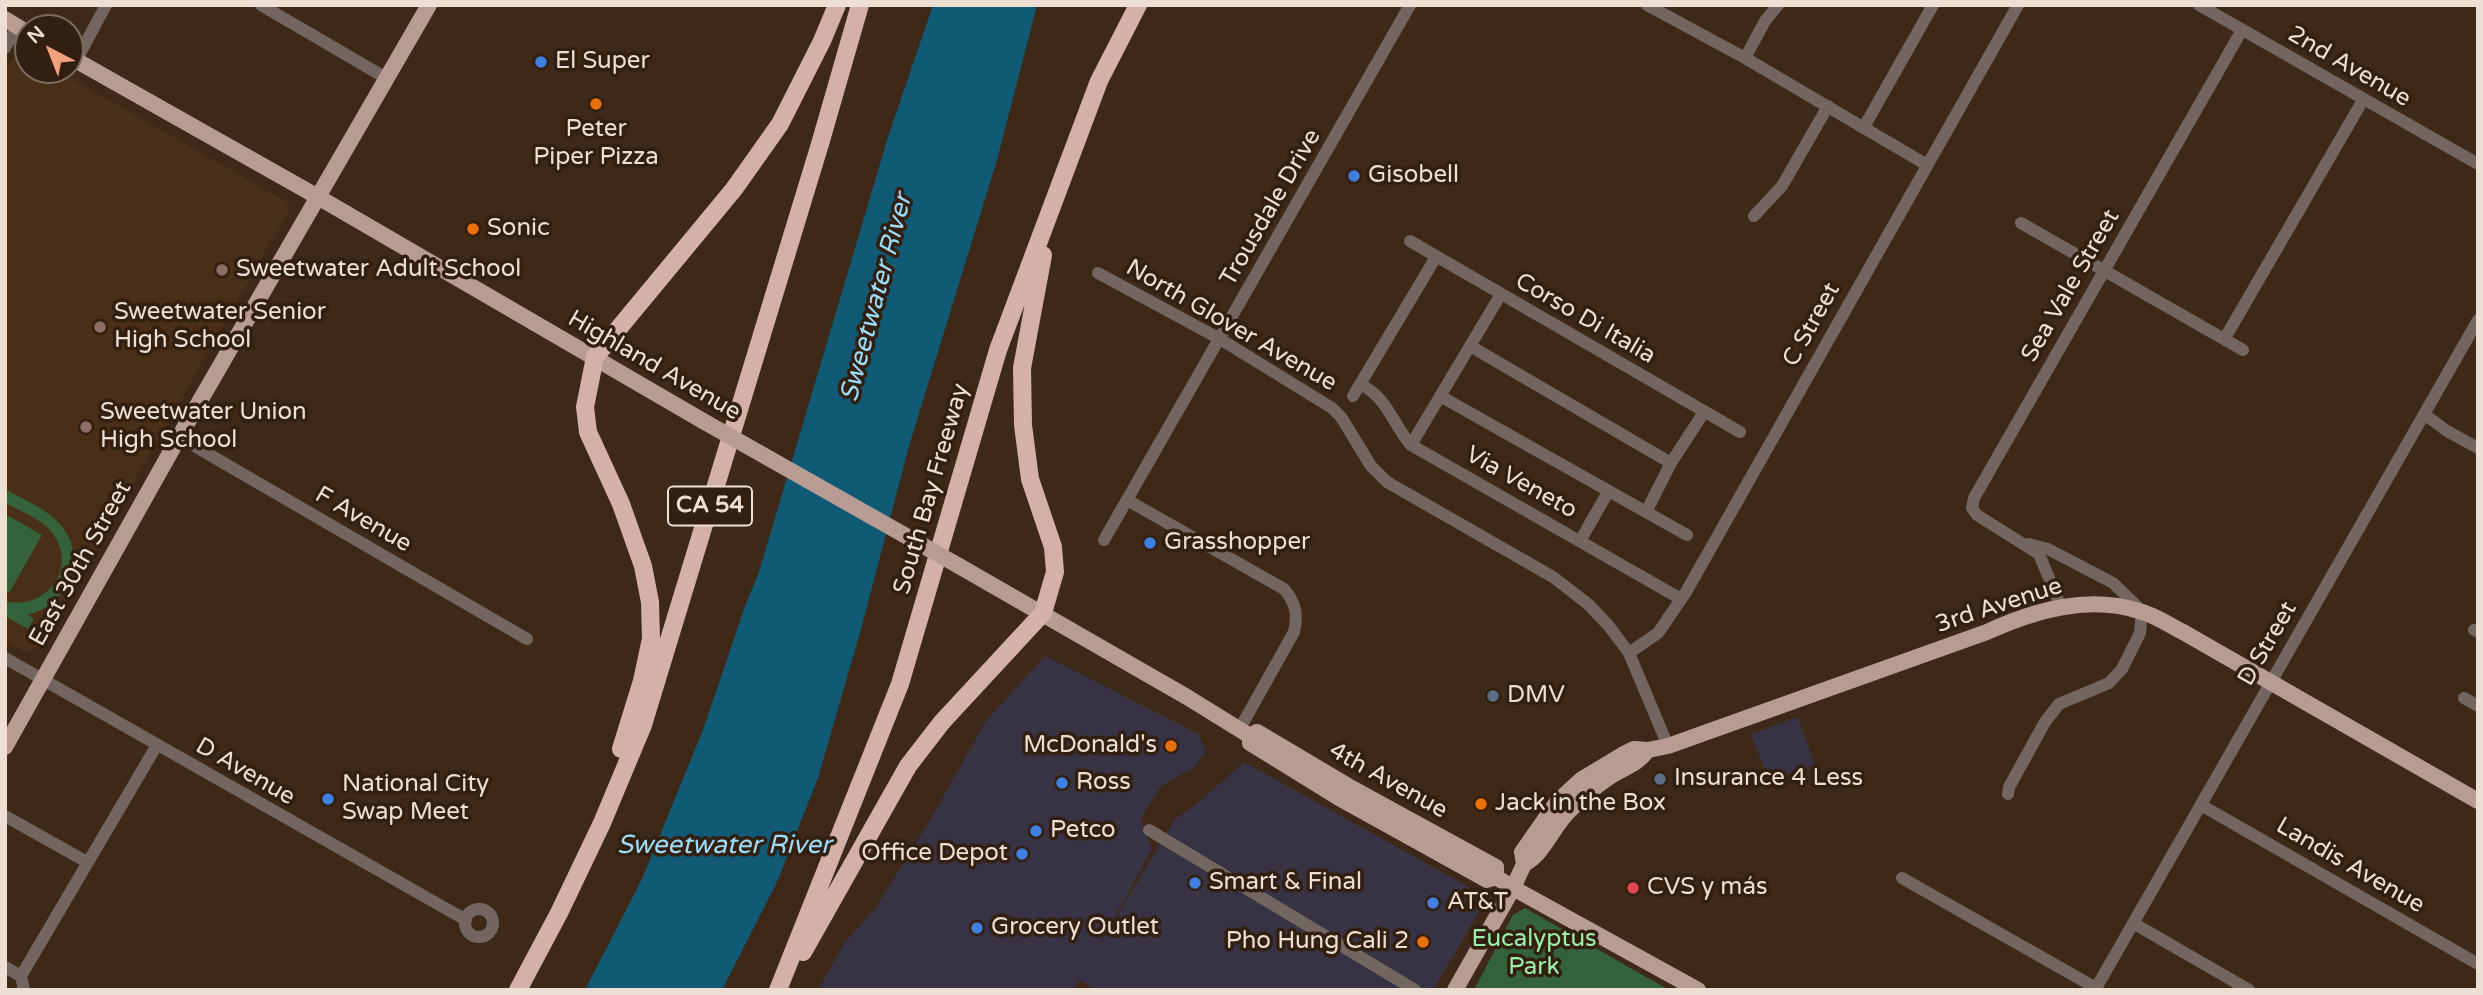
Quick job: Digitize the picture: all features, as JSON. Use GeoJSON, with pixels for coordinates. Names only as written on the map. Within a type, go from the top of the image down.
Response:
{"type":"FeatureCollection","features":[{"type":"Feature","properties":{"kind":"highway"},"geometry":{"type":"LineString","coordinates":[[559,913],[625,737],[651,639],[650,602],[643,566],[621,504],[588,432],[585,407],[595,358],[734,189],[780,124],[837,5]]}},
{"type":"Feature","properties":{"kind":"highway","name":"CA 54"},"geometry":{"type":"LineString","coordinates":[[518,990],[602,823],[643,725],[860,5]]}},
{"type":"Feature","properties":{"kind":"highway","name":"South Bay Freeway"},"geometry":{"type":"LineString","coordinates":[[779,990],[901,684],[998,350],[1099,81],[1138,5]]}},
{"type":"Feature","properties":{"kind":"highway"},"geometry":{"type":"LineString","coordinates":[[779,990],[908,766],[942,722],[1044,613],[1055,572],[1053,547],[1030,479],[1023,425],[1023,368],[1032,307],[1055,200]]}},
{"type":"Feature","properties":{"kind":"main road","name":"East 30th Street"},"geometry":{"type":"LineString","coordinates":[[5,747],[178,438],[429,5]]}},
{"type":"Feature","properties":{"kind":"main road","name":"Highland Avenue"},"geometry":{"type":"LineString","coordinates":[[84,65],[1216,714]]}},
{"type":"Feature","properties":{"kind":"main road","name":"3rd Avenue"},"geometry":{"type":"LineString","coordinates":[[1668,746],[1987,632],[2010,621],[2061,607],[2110,604],[2142,611],[2183,632],[2478,801]]}},
{"type":"Feature","properties":{"kind":"main road","name":"4th Avenue"},"geometry":{"type":"LineString","coordinates":[[1216,714],[1244,733],[1257,732],[1348,786],[1496,867],[1496,877],[1513,888],[1698,990]]}},
{"type":"Feature","properties":{"kind":"main road"},"geometry":{"type":"LineString","coordinates":[[1455,990],[1513,888],[1524,863],[1522,852],[1558,802],[1572,787],[1600,766],[1634,749],[1648,750],[1668,746]]}},
{"type":"Feature","properties":{"kind":"street"},"geometry":{"type":"LineString","coordinates":[[84,41],[106,5]]}},
{"type":"Feature","properties":{"kind":"street"},"geometry":{"type":"LineString","coordinates":[[261,5],[281,10],[386,78]]}},
{"type":"Feature","properties":{"kind":"street","name":"Trousdale Drive"},"geometry":{"type":"LineString","coordinates":[[1104,540],[1410,5]]}},
{"type":"Feature","properties":{"kind":"street"},"geometry":{"type":"LineString","coordinates":[[1647,5],[1745,58],[1927,164]]}},
{"type":"Feature","properties":{"kind":"street"},"geometry":{"type":"LineString","coordinates":[[1745,58],[1765,21],[1778,5]]}},
{"type":"Feature","properties":{"kind":"street"},"geometry":{"type":"LineString","coordinates":[[1864,127],[1933,5]]}},
{"type":"Feature","properties":{"kind":"street","name":"C Street"},"geometry":{"type":"LineString","coordinates":[[1629,653],[1658,633],[1681,599],[1790,412],[2018,5]]}},
{"type":"Feature","properties":{"kind":"street","name":"2nd Avenue"},"geometry":{"type":"LineString","coordinates":[[2199,5],[2478,164]]}},
{"type":"Feature","properties":{"kind":"street","name":"Sea Vale Street"},"geometry":{"type":"LineString","coordinates":[[2061,607],[2039,554],[1977,515],[1972,508],[1974,498],[2242,30]]}},
{"type":"Feature","properties":{"kind":"street"},"geometry":{"type":"LineString","coordinates":[[5,48],[14,32]]}},
{"type":"Feature","properties":{"kind":"street"},"geometry":{"type":"LineString","coordinates":[[2225,338],[2363,100]]}},
{"type":"Feature","properties":{"kind":"street"},"geometry":{"type":"LineString","coordinates":[[1754,216],[1782,186],[1828,106]]}},
{"type":"Feature","properties":{"kind":"street"},"geometry":{"type":"LineString","coordinates":[[2021,223],[2244,350]]}},
{"type":"Feature","properties":{"kind":"street","name":"Corso Di Italia"},"geometry":{"type":"LineString","coordinates":[[1410,241],[1740,432]]}},
{"type":"Feature","properties":{"kind":"street","name":"Via Veneto"},"geometry":{"type":"LineString","coordinates":[[1436,257],[1357,390],[1381,399],[1411,445],[1681,599]]}},
{"type":"Feature","properties":{"kind":"street","name":"North Glover Avenue"},"geometry":{"type":"LineString","coordinates":[[1098,273],[1220,339],[1332,408],[1371,466],[1387,482],[1553,577],[1588,604],[1629,653],[1668,746]]}},
{"type":"Feature","properties":{"kind":"street"},"geometry":{"type":"LineString","coordinates":[[1411,445],[1501,294]]}},
{"type":"Feature","properties":{"kind":"street","name":"D Street"},"geometry":{"type":"LineString","coordinates":[[2096,989],[2478,320]]}},
{"type":"Feature","properties":{"kind":"street"},"geometry":{"type":"LineString","coordinates":[[1470,346],[1671,463]]}},
{"type":"Feature","properties":{"kind":"street"},"geometry":{"type":"LineString","coordinates":[[1440,396],[1687,535]]}},
{"type":"Feature","properties":{"kind":"street"},"geometry":{"type":"LineString","coordinates":[[1646,512],[1671,463],[1704,412]]}},
{"type":"Feature","properties":{"kind":"street"},"geometry":{"type":"LineString","coordinates":[[2424,414],[2447,431],[2478,447]]}},
{"type":"Feature","properties":{"kind":"street","name":"F Avenue"},"geometry":{"type":"LineString","coordinates":[[178,438],[527,639]]}},
{"type":"Feature","properties":{"kind":"street"},"geometry":{"type":"LineString","coordinates":[[1580,541],[1608,492]]}},
{"type":"Feature","properties":{"kind":"street"},"geometry":{"type":"LineString","coordinates":[[1127,500],[1284,590],[1294,603],[1294,632],[1244,733]]}},
{"type":"Feature","properties":{"kind":"street","name":"Sea Vale Street"},"geometry":{"type":"LineString","coordinates":[[2025,544],[2048,549],[2113,583],[2142,611]]}},
{"type":"Feature","properties":{"kind":"street"},"geometry":{"type":"LineString","coordinates":[[2008,794],[2009,787],[2045,722],[2059,704],[2109,683],[2122,669],[2140,633],[2142,611]]}},
{"type":"Feature","properties":{"kind":"street","name":"D Avenue"},"geometry":{"type":"LineString","coordinates":[[5,658],[466,920]]}},
{"type":"Feature","properties":{"kind":"street"},"geometry":{"type":"LineString","coordinates":[[2464,698],[2478,706]]}},
{"type":"Feature","properties":{"kind":"street"},"geometry":{"type":"LineString","coordinates":[[21,976],[157,745]]}},
{"type":"Feature","properties":{"kind":"street","name":"Landis Avenue"},"geometry":{"type":"LineString","coordinates":[[2201,805],[2478,964]]}},
{"type":"Feature","properties":{"kind":"street"},"geometry":{"type":"LineString","coordinates":[[5,816],[87,862]]}},
{"type":"Feature","properties":{"kind":"street"},"geometry":{"type":"LineString","coordinates":[[1149,830],[1415,990]]}},
{"type":"Feature","properties":{"kind":"street"},"geometry":{"type":"LineString","coordinates":[[1902,878],[2096,989]]}},
{"type":"Feature","properties":{"kind":"street"},"geometry":{"type":"LineString","coordinates":[[2133,923],[2249,990]]}},
{"type":"Feature","properties":{"kind":"street"},"geometry":{"type":"LineString","coordinates":[[5,967],[21,976],[24,990]]}},
{"type":"Feature","properties":{"kind":"shaded area","name":"Sweetwater Union High School"},"geometry":{"type":"Polygon","coordinates":[[[14,57],[14,84],[81,84],[287,202],[289,210],[40,648],[24,652],[5,641],[5,72],[14,57]]]}},
{"type":"Feature","properties":{"kind":"shaded area"},"geometry":{"type":"Polygon","coordinates":[[[1045,656],[1199,734],[1206,752],[1193,768],[1160,787],[1141,819],[1152,849],[1098,948],[1175,819],[1193,807],[1244,762],[1476,891],[1482,907],[1433,990],[1097,990],[1080,980],[1074,990],[818,990],[845,942],[874,910],[926,827],[986,721],[1045,656]]]}},
{"type":"Feature","properties":{"kind":"shaded area"},"geometry":{"type":"Polygon","coordinates":[[[1798,717],[1815,765],[1769,781],[1751,734],[1798,717]]]}},
{"type":"Feature","properties":{"kind":"green space"},"geometry":{"type":"Polygon","coordinates":[[[5,489],[39,507],[57,521],[67,534],[72,548],[71,576],[64,589],[43,609],[28,615],[34,619],[28,629],[5,616],[5,601],[19,603],[32,600],[52,586],[62,563],[61,550],[51,531],[33,517],[5,503],[5,489]]]}},
{"type":"Feature","properties":{"kind":"green space"},"geometry":{"type":"Polygon","coordinates":[[[5,514],[42,535],[9,593],[5,591],[5,514]]]}},
{"type":"Feature","properties":{"kind":"green space","name":"Eucalyptus Park"},"geometry":{"type":"Polygon","coordinates":[[[1525,908],[1669,990],[1474,990],[1513,915],[1525,908]]]}},
{"type":"Feature","properties":{"kind":"water","name":"Sweetwater River"},"geometry":{"type":"Polygon","coordinates":[[[933,5],[1037,5],[997,160],[909,446],[818,778],[777,882],[722,990],[585,990],[642,879],[703,730],[759,572],[888,137],[933,5]]]}},
{"type":"Feature","properties":{"kind":"place","name":"El Super"},"geometry":{"type":"Point","coordinates":[541,62]}},
{"type":"Feature","properties":{"kind":"place","name":"Peter Piper Pizza"},"geometry":{"type":"Point","coordinates":[596,104]}},
{"type":"Feature","properties":{"kind":"place","name":"Gisobell"},"geometry":{"type":"Point","coordinates":[1354,176]}},
{"type":"Feature","properties":{"kind":"place","name":"Sonic"},"geometry":{"type":"Point","coordinates":[473,229]}},
{"type":"Feature","properties":{"kind":"place","name":"Sweetwater Adult School"},"geometry":{"type":"Point","coordinates":[222,270]}},
{"type":"Feature","properties":{"kind":"place","name":"Sweetwater Senior High School"},"geometry":{"type":"Point","coordinates":[100,327]}},
{"type":"Feature","properties":{"kind":"place","name":"Sweetwater Union High School"},"geometry":{"type":"Point","coordinates":[86,427]}},
{"type":"Feature","properties":{"kind":"place","name":"Grasshopper"},"geometry":{"type":"Point","coordinates":[1150,543]}},
{"type":"Feature","properties":{"kind":"place","name":"DMV"},"geometry":{"type":"Point","coordinates":[1493,696]}},
{"type":"Feature","properties":{"kind":"place","name":"McDonald's"},"geometry":{"type":"Point","coordinates":[1171,746]}},
{"type":"Feature","properties":{"kind":"place","name":"Insurance 4 Less"},"geometry":{"type":"Point","coordinates":[1660,779]}},
{"type":"Feature","properties":{"kind":"place","name":"Ross"},"geometry":{"type":"Point","coordinates":[1062,783]}},
{"type":"Feature","properties":{"kind":"place","name":"National City Swap Meet"},"geometry":{"type":"Point","coordinates":[328,799]}},
{"type":"Feature","properties":{"kind":"place","name":"Jack in the Box"},"geometry":{"type":"Point","coordinates":[1481,804]}},
{"type":"Feature","properties":{"kind":"place","name":"Petco"},"geometry":{"type":"Point","coordinates":[1036,831]}},
{"type":"Feature","properties":{"kind":"place","name":"Office Depot"},"geometry":{"type":"Point","coordinates":[1022,854]}},
{"type":"Feature","properties":{"kind":"place","name":"Smart & Final"},"geometry":{"type":"Point","coordinates":[1195,883]}},
{"type":"Feature","properties":{"kind":"place","name":"CVS y más"},"geometry":{"type":"Point","coordinates":[1633,888]}},
{"type":"Feature","properties":{"kind":"place","name":"AT&T"},"geometry":{"type":"Point","coordinates":[1433,903]}},
{"type":"Feature","properties":{"kind":"place","name":"Grocery Outlet"},"geometry":{"type":"Point","coordinates":[977,928]}},
{"type":"Feature","properties":{"kind":"place","name":"Pho Hung Cali 2"},"geometry":{"type":"Point","coordinates":[1423,942]}}]}
